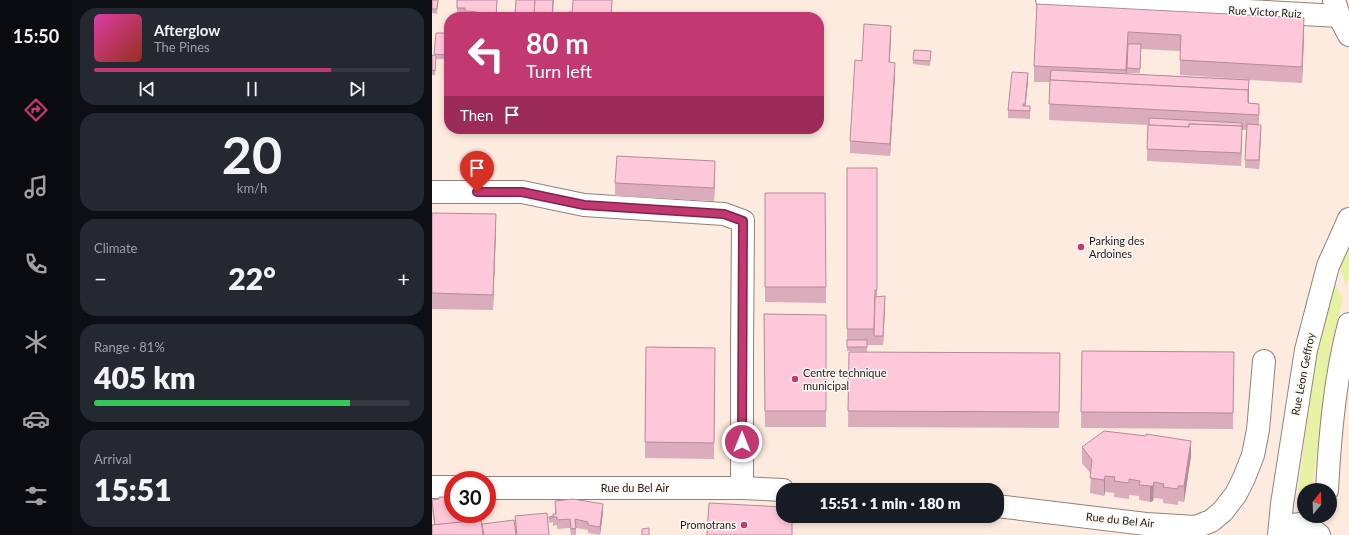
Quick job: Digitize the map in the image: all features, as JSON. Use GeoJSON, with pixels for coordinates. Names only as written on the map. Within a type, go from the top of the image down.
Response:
{"type":"FeatureCollection","features":[{"type":"Feature","properties":{"kind":"street","name":"Rue Victor Ruiz"},"geometry":{"type":"LineString","coordinates":[[1047,0],[1337,8]]}},
{"type":"Feature","properties":{"kind":"street"},"geometry":{"type":"LineString","coordinates":[[1337,8],[1349,35]]}},
{"type":"Feature","properties":{"kind":"street"},"geometry":{"type":"LineString","coordinates":[[432,192],[522,192],[584,205],[724,214],[743,221],[742,488]]}},
{"type":"Feature","properties":{"kind":"street","name":"Rue Léon Geffroy"},"geometry":{"type":"LineString","coordinates":[[1280,535],[1282,504],[1306,350],[1328,266],[1349,219]]}},
{"type":"Feature","properties":{"kind":"street"},"geometry":{"type":"LineString","coordinates":[[1327,483],[1330,436],[1343,346],[1349,324]]}},
{"type":"Feature","properties":{"kind":"street","name":"Rue du Bel Air"},"geometry":{"type":"LineString","coordinates":[[1004,507],[1146,524],[1196,527],[1211,521],[1223,511],[1236,494],[1253,454],[1258,430],[1264,361]]}},
{"type":"Feature","properties":{"kind":"street"},"geometry":{"type":"LineString","coordinates":[[432,488],[444,488]]}},
{"type":"Feature","properties":{"kind":"street","name":"Rue du Bel Air"},"geometry":{"type":"LineString","coordinates":[[496,488],[742,488],[776,490]]}},
{"type":"Feature","properties":{"kind":"street"},"geometry":{"type":"LineString","coordinates":[[1280,535],[1287,527],[1300,524],[1311,528],[1319,535],[1322,523]]}},
{"type":"Feature","properties":{"kind":"shaded area"},"geometry":{"type":"Polygon","coordinates":[[[432,0],[1047,0],[1318,15],[1321,0],[1349,0],[1349,535],[432,535],[432,0]]]}},
{"type":"Feature","properties":{"kind":"green space"},"geometry":{"type":"Polygon","coordinates":[[[1349,229],[1349,278],[1346,287],[1339,263],[1349,229]]]}},
{"type":"Feature","properties":{"kind":"green space"},"geometry":{"type":"Polygon","coordinates":[[[1333,279],[1343,299],[1332,342],[1313,483],[1299,483],[1318,338],[1333,279]]]}},
{"type":"Feature","properties":{"kind":"building"},"geometry":{"type":"Polygon","coordinates":[[[432,0],[438,0],[437,9],[432,9],[432,0]]]}},
{"type":"Feature","properties":{"kind":"building"},"geometry":{"type":"Polygon","coordinates":[[[457,0],[497,0],[496,12],[465,11],[465,8],[457,8],[457,0]]]}},
{"type":"Feature","properties":{"kind":"building"},"geometry":{"type":"Polygon","coordinates":[[[516,0],[535,0],[534,12],[515,12],[516,0]]]}},
{"type":"Feature","properties":{"kind":"building"},"geometry":{"type":"Polygon","coordinates":[[[535,0],[553,0],[552,12],[534,12],[535,0]]]}},
{"type":"Feature","properties":{"kind":"building"},"geometry":{"type":"Polygon","coordinates":[[[573,0],[612,0],[611,12],[572,12],[573,0]]]}},
{"type":"Feature","properties":{"kind":"building"},"geometry":{"type":"Polygon","coordinates":[[[1037,4],[1304,18],[1302,67],[1180,60],[1181,35],[1128,32],[1126,70],[1034,66],[1037,4]]]}},
{"type":"Feature","properties":{"kind":"building"},"geometry":{"type":"Polygon","coordinates":[[[864,24],[891,26],[889,62],[895,63],[890,144],[850,141],[855,60],[862,61],[864,24]]]}},
{"type":"Feature","properties":{"kind":"building"},"geometry":{"type":"Polygon","coordinates":[[[436,33],[444,33],[444,55],[434,54],[436,33]]]}},
{"type":"Feature","properties":{"kind":"building"},"geometry":{"type":"Polygon","coordinates":[[[1128,44],[1141,44],[1140,69],[1127,68],[1128,44]]]}},
{"type":"Feature","properties":{"kind":"building"},"geometry":{"type":"Polygon","coordinates":[[[914,50],[931,51],[930,61],[913,60],[914,50]]]}},
{"type":"Feature","properties":{"kind":"building"},"geometry":{"type":"Polygon","coordinates":[[[432,55],[436,56],[435,71],[432,70],[432,55]]]}},
{"type":"Feature","properties":{"kind":"building"},"geometry":{"type":"Polygon","coordinates":[[[1051,70],[1249,80],[1248,93],[1248,90],[1050,80],[1051,70]]]}},
{"type":"Feature","properties":{"kind":"building"},"geometry":{"type":"Polygon","coordinates":[[[1012,72],[1028,73],[1025,104],[1023,104],[1023,106],[1030,106],[1030,111],[1008,110],[1012,72]]]}},
{"type":"Feature","properties":{"kind":"building"},"geometry":{"type":"Polygon","coordinates":[[[1050,80],[1248,90],[1248,103],[1259,104],[1259,115],[1049,104],[1050,80]]]}},
{"type":"Feature","properties":{"kind":"building"},"geometry":{"type":"Polygon","coordinates":[[[1149,118],[1242,123],[1242,126],[1189,124],[1189,127],[1149,125],[1149,118]]]}},
{"type":"Feature","properties":{"kind":"building"},"geometry":{"type":"Polygon","coordinates":[[[1189,124],[1242,126],[1241,153],[1147,149],[1148,125],[1189,127],[1189,124]]]}},
{"type":"Feature","properties":{"kind":"building"},"geometry":{"type":"Polygon","coordinates":[[[1247,124],[1261,125],[1259,160],[1245,160],[1247,124]]]}},
{"type":"Feature","properties":{"kind":"building"},"geometry":{"type":"Polygon","coordinates":[[[617,156],[715,161],[714,188],[615,183],[617,156]]]}},
{"type":"Feature","properties":{"kind":"building"},"geometry":{"type":"Polygon","coordinates":[[[847,168],[877,168],[877,290],[875,290],[874,329],[847,329],[847,168]]]}},
{"type":"Feature","properties":{"kind":"building"},"geometry":{"type":"Polygon","coordinates":[[[765,193],[825,193],[826,287],[765,287],[765,193]]]}},
{"type":"Feature","properties":{"kind":"building"},"geometry":{"type":"Polygon","coordinates":[[[432,213],[496,214],[493,295],[432,293],[432,213]]]}},
{"type":"Feature","properties":{"kind":"building"},"geometry":{"type":"Polygon","coordinates":[[[885,296],[883,336],[874,336],[875,297],[885,296]]]}},
{"type":"Feature","properties":{"kind":"building","name":"Centre technique municipal"},"geometry":{"type":"Polygon","coordinates":[[[764,314],[826,315],[826,411],[765,411],[764,314]]]}},
{"type":"Feature","properties":{"kind":"building"},"geometry":{"type":"Polygon","coordinates":[[[847,340],[867,340],[867,347],[847,347],[847,340]]]}},
{"type":"Feature","properties":{"kind":"building"},"geometry":{"type":"Polygon","coordinates":[[[646,347],[715,348],[714,443],[645,442],[646,347]]]}},
{"type":"Feature","properties":{"kind":"building"},"geometry":{"type":"Polygon","coordinates":[[[1082,351],[1234,352],[1233,413],[1081,412],[1082,351]]]}},
{"type":"Feature","properties":{"kind":"building"},"geometry":{"type":"Polygon","coordinates":[[[849,352],[1060,353],[1059,412],[848,411],[849,352]]]}},
{"type":"Feature","properties":{"kind":"building"},"geometry":{"type":"Polygon","coordinates":[[[1104,431],[1146,436],[1146,434],[1191,441],[1184,486],[1178,486],[1178,489],[1163,487],[1164,484],[1154,482],[1153,486],[1150,486],[1139,485],[1140,481],[1129,479],[1129,483],[1114,481],[1115,477],[1105,476],[1104,480],[1090,478],[1092,460],[1082,447],[1104,431]]]}},
{"type":"Feature","properties":{"kind":"building"},"geometry":{"type":"Polygon","coordinates":[[[439,497],[444,497],[444,523],[453,523],[435,525],[432,500],[439,499],[439,497]]]}},
{"type":"Feature","properties":{"kind":"building"},"geometry":{"type":"Polygon","coordinates":[[[573,499],[603,504],[600,527],[588,525],[588,522],[575,519],[576,528],[571,529],[570,519],[557,520],[557,517],[553,517],[553,514],[556,514],[555,501],[573,499]]]}},
{"type":"Feature","properties":{"kind":"building"},"geometry":{"type":"Polygon","coordinates":[[[709,503],[776,507],[776,523],[792,523],[792,535],[707,535],[709,503]]]}},
{"type":"Feature","properties":{"kind":"building"},"geometry":{"type":"Polygon","coordinates":[[[547,513],[549,535],[517,535],[515,516],[547,513]]]}},
{"type":"Feature","properties":{"kind":"building"},"geometry":{"type":"Polygon","coordinates":[[[514,520],[516,535],[484,535],[482,524],[514,520]]]}},
{"type":"Feature","properties":{"kind":"building"},"geometry":{"type":"Polygon","coordinates":[[[452,523],[481,523],[483,535],[432,535],[432,525],[452,523]]]}},
{"type":"Feature","properties":{"kind":"building"},"geometry":{"type":"Polygon","coordinates":[[[649,528],[649,535],[642,535],[642,529],[649,528]]]}},
{"type":"Feature","properties":{"kind":"place","name":"Parking des Ardoines"},"geometry":{"type":"Point","coordinates":[1081,247]}},
{"type":"Feature","properties":{"kind":"place","name":"Centre technique municipal"},"geometry":{"type":"Point","coordinates":[795,379]}},
{"type":"Feature","properties":{"kind":"place","name":"Promotrans"},"geometry":{"type":"Point","coordinates":[744,525]}},
{"type":"Feature","properties":{"kind":"route"},"geometry":{"type":"LineString","coordinates":[[477,192],[522,192],[584,205],[724,214],[743,221],[742,442]]}}]}
